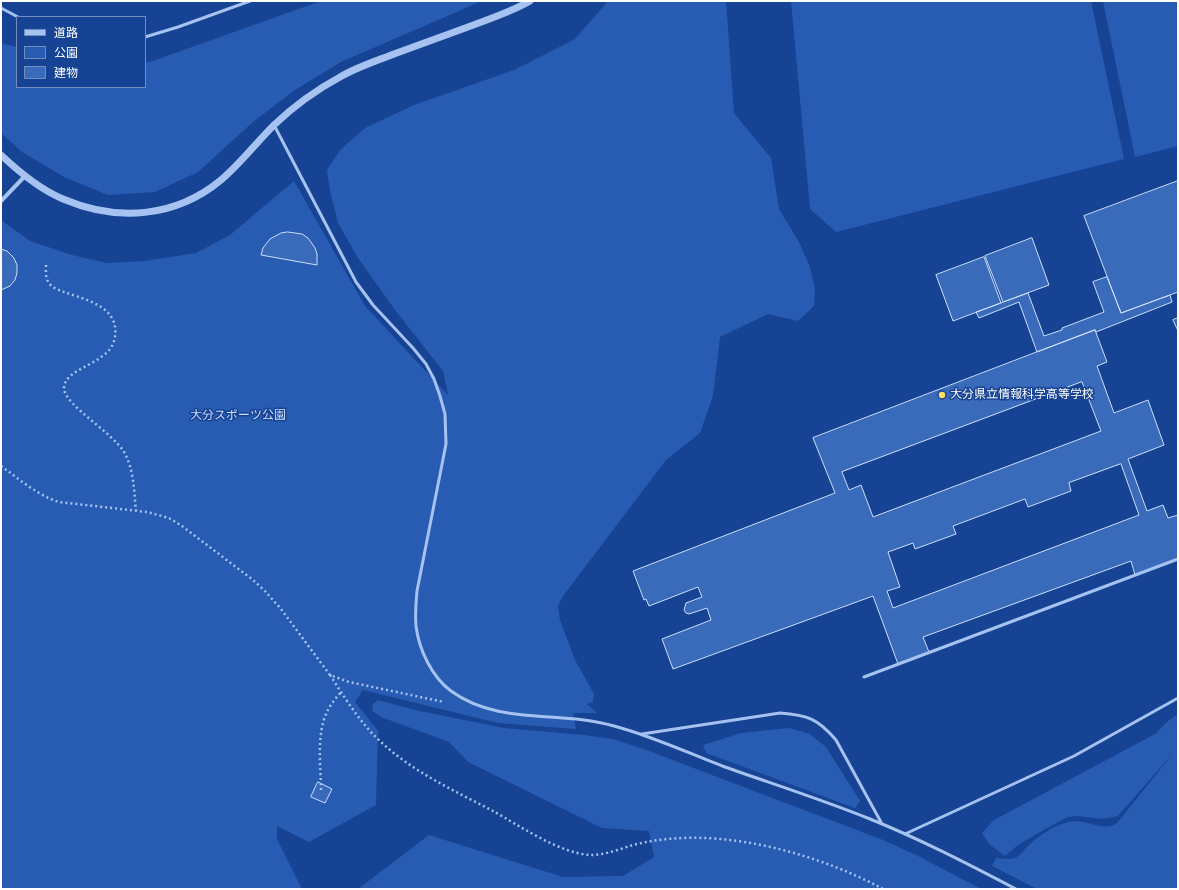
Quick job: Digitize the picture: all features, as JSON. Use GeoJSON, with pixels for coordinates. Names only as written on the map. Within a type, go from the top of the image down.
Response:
{"type":"FeatureCollection","features":[{"type":"Feature","properties":{"kind":"street"},"geometry":{"type":"LineString","coordinates":[[1,155],[25,176],[47,191],[63,199],[113,213],[129,214],[156,211],[183,202],[209,189],[235,166],[274,125],[323,86],[376,61],[497,17],[530,1]]}},
{"type":"Feature","properties":{"kind":"street"},"geometry":{"type":"LineString","coordinates":[[1,201],[25,176]]}},
{"type":"Feature","properties":{"kind":"lane"},"geometry":{"type":"LineString","coordinates":[[146,37],[178,27],[250,1]]}},
{"type":"Feature","properties":{"kind":"lane"},"geometry":{"type":"LineString","coordinates":[[1,8],[16,16]]}},
{"type":"Feature","properties":{"kind":"lane"},"geometry":{"type":"LineString","coordinates":[[274,125],[356,282],[373,305],[426,364],[434,379],[440,396],[445,414],[446,444],[417,591],[416,626],[425,658],[436,675],[449,690],[475,705],[501,713],[600,722],[640,734],[882,824],[950,855],[1016,889]]}},
{"type":"Feature","properties":{"kind":"lane"},"geometry":{"type":"LineString","coordinates":[[864,677],[1178,560]]}},
{"type":"Feature","properties":{"kind":"lane"},"geometry":{"type":"LineString","coordinates":[[905,834],[1074,756],[1178,698]]}},
{"type":"Feature","properties":{"kind":"lane"},"geometry":{"type":"LineString","coordinates":[[640,734],[780,713],[799,714],[826,728],[836,740],[882,824]]}},
{"type":"Feature","properties":{"kind":"path"},"geometry":{"type":"LineString","coordinates":[[46,266],[46,276],[49,284],[104,309],[108,313],[116,328],[113,345],[107,353],[72,374],[65,383],[65,391],[67,397],[73,404],[105,431],[124,452],[132,477],[136,511]]}},
{"type":"Feature","properties":{"kind":"path"},"geometry":{"type":"LineString","coordinates":[[1,466],[50,499],[71,504],[158,514],[169,518],[182,526],[264,590],[281,609],[330,674],[370,732],[381,743],[426,775],[560,847],[584,854],[596,855],[654,840],[692,837],[718,838],[805,856],[858,876],[883,889]]}},
{"type":"Feature","properties":{"kind":"path"},"geometry":{"type":"LineString","coordinates":[[330,674],[349,682],[449,703]]}},
{"type":"Feature","properties":{"kind":"path"},"geometry":{"type":"LineString","coordinates":[[321,790],[322,726],[326,713],[341,692]]}},
{"type":"Feature","properties":{"kind":"green space"},"geometry":{"type":"Polygon","coordinates":[[[321,1],[482,1],[341,62],[295,90],[253,122],[198,172],[155,192],[108,195],[64,177],[22,152],[1,133],[1,43],[16,47],[16,88],[146,88],[146,62],[150,62],[321,1]]]}},
{"type":"Feature","properties":{"kind":"green space","name":"大分スポーツ公園"},"geometry":{"type":"Polygon","coordinates":[[[608,1],[726,1],[734,113],[771,158],[779,209],[799,242],[810,267],[815,290],[814,306],[798,321],[768,314],[720,337],[713,396],[700,433],[666,460],[563,596],[558,606],[560,620],[575,660],[594,694],[593,702],[587,704],[597,713],[573,713],[576,729],[498,723],[363,690],[355,702],[378,731],[376,805],[309,842],[277,826],[277,839],[302,889],[1,889],[1,220],[30,241],[72,255],[107,263],[145,261],[196,253],[230,235],[294,181],[365,306],[448,395],[443,371],[395,310],[358,258],[338,223],[330,191],[327,170],[340,150],[365,128],[414,105],[514,70],[575,39],[608,1]]]}},
{"type":"Feature","properties":{"kind":"green space"},"geometry":{"type":"Polygon","coordinates":[[[791,1],[1091,1],[1124,159],[836,232],[810,209],[791,1]]]}},
{"type":"Feature","properties":{"kind":"green space"},"geometry":{"type":"Polygon","coordinates":[[[1103,1],[1178,1],[1178,146],[1135,157],[1103,1]]]}},
{"type":"Feature","properties":{"kind":"green space"},"geometry":{"type":"Polygon","coordinates":[[[378,700],[415,710],[504,728],[612,739],[641,748],[883,840],[920,857],[981,889],[358,889],[429,835],[563,877],[623,876],[654,857],[649,831],[602,828],[468,762],[449,742],[381,717],[372,711],[373,704],[378,700]]]}},
{"type":"Feature","properties":{"kind":"green space"},"geometry":{"type":"Polygon","coordinates":[[[1178,714],[1178,889],[1037,889],[992,866],[996,858],[1011,859],[1017,857],[1027,846],[1043,834],[1063,823],[1076,821],[1100,826],[1111,826],[1117,823],[1174,752],[1118,816],[1102,819],[1077,816],[1068,817],[1018,845],[1005,856],[989,844],[982,833],[994,820],[1155,734],[1169,720],[1178,714]]]}},
{"type":"Feature","properties":{"kind":"green space"},"geometry":{"type":"Polygon","coordinates":[[[789,728],[810,734],[826,747],[860,801],[855,808],[706,753],[703,745],[741,733],[789,728]]]}},
{"type":"Feature","properties":{"kind":"building"},"geometry":{"type":"Polygon","coordinates":[[[1178,181],[1178,292],[1121,313],[1084,216],[1178,181]]]}},
{"type":"Feature","properties":{"kind":"building"},"geometry":{"type":"Polygon","coordinates":[[[288,232],[302,234],[308,238],[317,254],[317,265],[261,255],[263,248],[270,239],[281,233],[288,232]]]}},
{"type":"Feature","properties":{"kind":"building"},"geometry":{"type":"Polygon","coordinates":[[[1032,238],[1049,285],[1003,302],[985,256],[1032,238]]]}},
{"type":"Feature","properties":{"kind":"building"},"geometry":{"type":"Polygon","coordinates":[[[1,249],[7,251],[14,258],[17,265],[17,273],[15,280],[10,286],[1,290],[1,249]]]}},
{"type":"Feature","properties":{"kind":"building"},"geometry":{"type":"Polygon","coordinates":[[[984,257],[1001,303],[953,321],[936,275],[984,257]]]}},
{"type":"Feature","properties":{"kind":"building"},"geometry":{"type":"Polygon","coordinates":[[[1107,277],[1121,313],[1170,295],[1172,302],[1096,332],[1095,330],[1037,352],[1019,302],[979,318],[976,312],[1028,293],[1044,336],[1104,312],[1093,282],[1107,277]]]}},
{"type":"Feature","properties":{"kind":"building"},"geometry":{"type":"Polygon","coordinates":[[[1178,318],[1178,331],[1173,320],[1178,318]]]}},
{"type":"Feature","properties":{"kind":"building"},"geometry":{"type":"Polygon","coordinates":[[[1095,330],[1107,362],[1097,366],[1114,413],[1148,400],[1164,445],[1128,459],[1147,511],[1163,505],[1168,518],[1178,515],[1178,559],[1135,575],[1131,561],[923,637],[929,652],[898,664],[873,596],[673,669],[662,639],[711,620],[707,608],[689,614],[684,610],[686,603],[702,597],[698,587],[649,606],[646,599],[644,600],[633,571],[835,493],[813,438],[1095,330]],[[1082,382],[842,472],[849,490],[861,485],[873,517],[1101,431],[1082,382]],[[1121,464],[1069,483],[1071,491],[1028,507],[1025,499],[953,526],[956,534],[915,549],[913,543],[888,552],[900,587],[887,591],[893,608],[1139,515],[1121,464]]]}},
{"type":"Feature","properties":{"kind":"building"},"geometry":{"type":"Polygon","coordinates":[[[318,782],[332,789],[325,803],[311,797],[318,782]]]}},
{"type":"Feature","properties":{"kind":"place","name":"大分県立情報科学高等学校"},"geometry":{"type":"Point","coordinates":[942,395]}}]}
